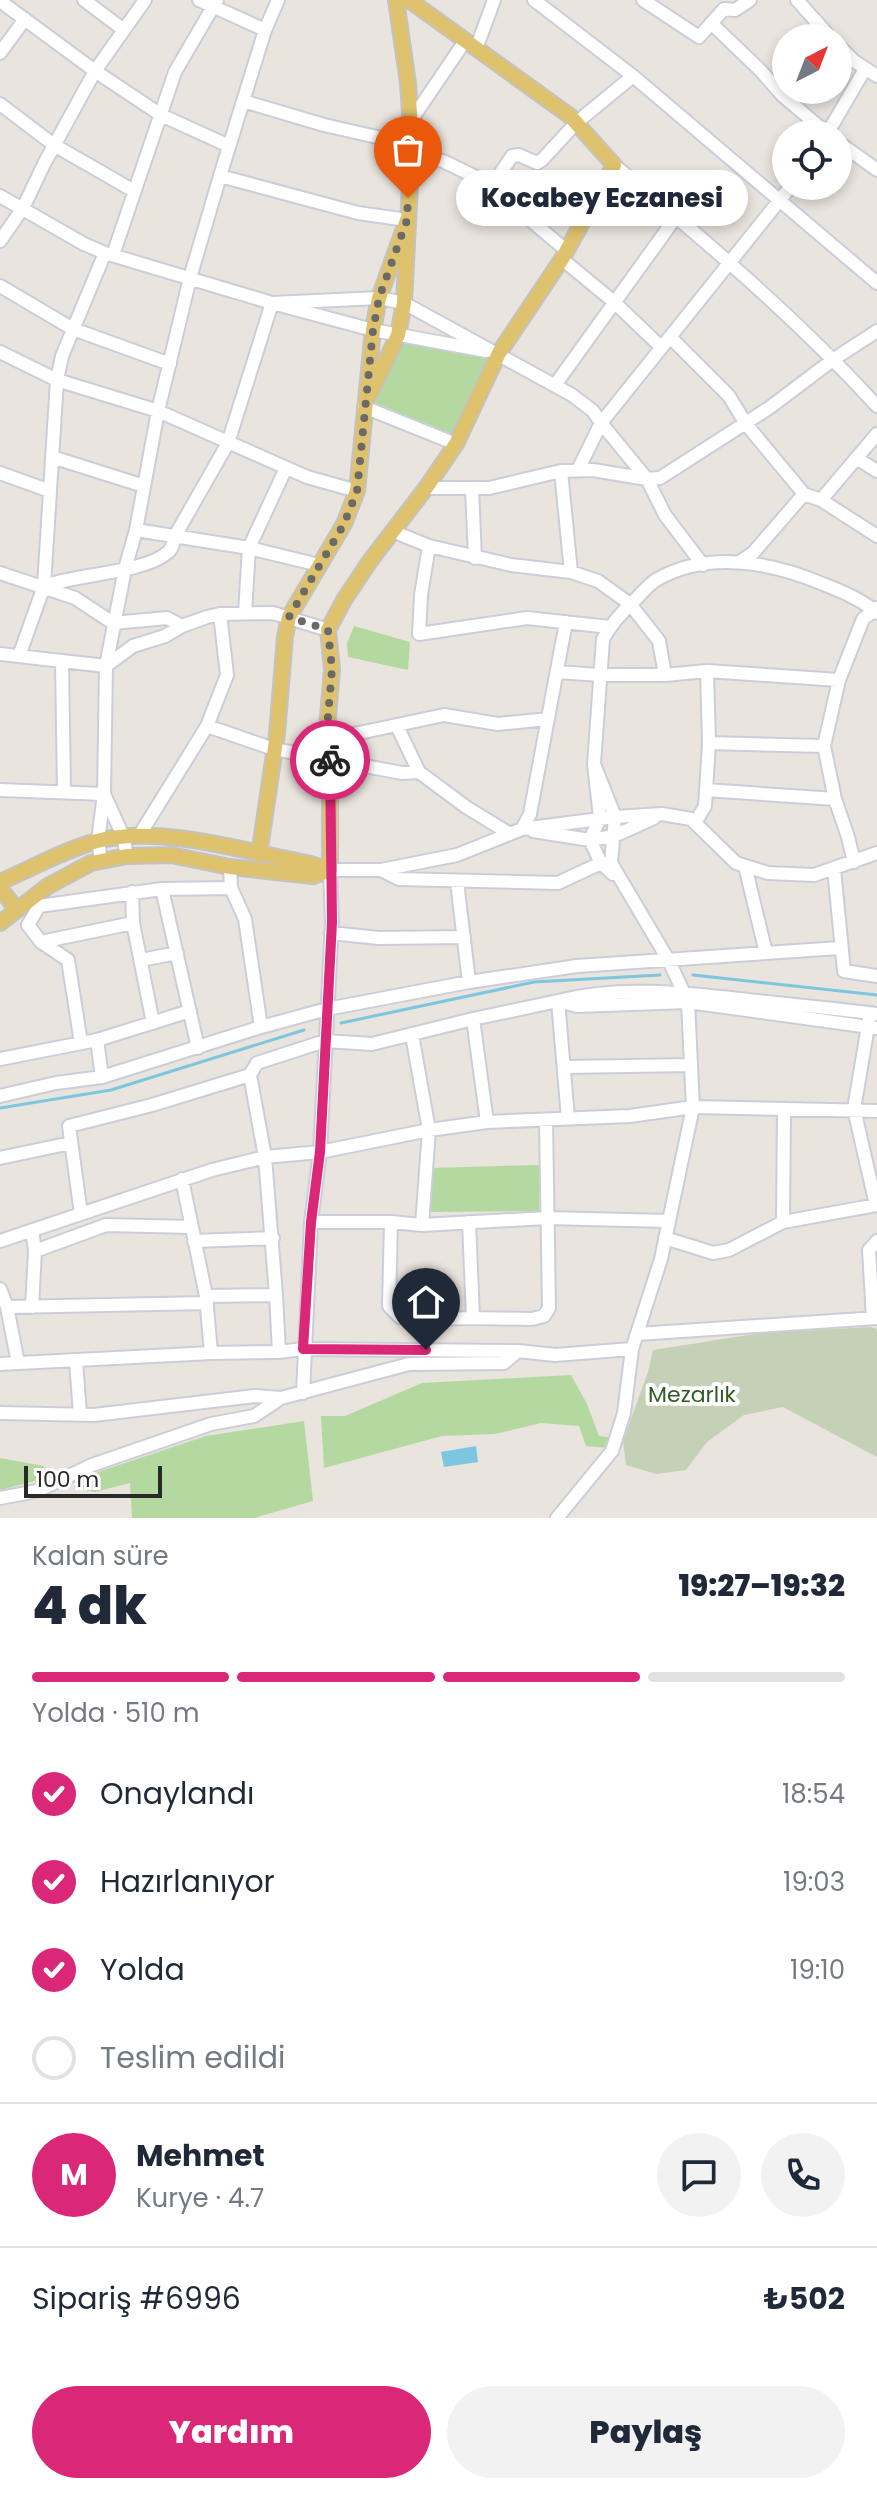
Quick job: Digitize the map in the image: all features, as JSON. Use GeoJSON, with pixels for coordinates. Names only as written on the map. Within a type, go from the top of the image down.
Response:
{"type":"FeatureCollection","features":[{"type":"Feature","properties":{"kind":"main road"},"geometry":{"type":"LineString","coordinates":[[364,407],[398,335],[404,303],[411,149],[408,83],[396,0]]}},
{"type":"Feature","properties":{"kind":"main road"},"geometry":{"type":"LineString","coordinates":[[330,870],[330,758],[326,740],[332,669],[328,630],[344,600],[456,444],[499,353],[564,255],[614,165],[570,116],[409,0]]}},
{"type":"Feature","properties":{"kind":"main road"},"geometry":{"type":"LineString","coordinates":[[259,855],[289,617],[344,524],[357,491],[373,330],[379,298],[407,220]]}},
{"type":"Feature","properties":{"kind":"main road"},"geometry":{"type":"LineString","coordinates":[[17,910],[0,885],[98,841],[123,836],[176,837],[330,870]]}},
{"type":"Feature","properties":{"kind":"main road"},"geometry":{"type":"LineString","coordinates":[[0,923],[48,886],[101,860],[171,855],[230,867],[313,876],[330,870]]}},
{"type":"Feature","properties":{"kind":"street"},"geometry":{"type":"LineString","coordinates":[[84,0],[124,30]]}},
{"type":"Feature","properties":{"kind":"street"},"geometry":{"type":"LineString","coordinates":[[0,241],[23,208],[95,71],[145,0]]}},
{"type":"Feature","properties":{"kind":"street"},"geometry":{"type":"LineString","coordinates":[[199,0],[215,4],[265,30]]}},
{"type":"Feature","properties":{"kind":"street"},"geometry":{"type":"LineString","coordinates":[[101,860],[98,841],[104,794],[106,666],[113,623],[190,278],[265,30],[278,0]]}},
{"type":"Feature","properties":{"kind":"street"},"geometry":{"type":"LineString","coordinates":[[410,122],[470,45],[494,0]]}},
{"type":"Feature","properties":{"kind":"street"},"geometry":{"type":"LineString","coordinates":[[534,0],[633,76],[877,283]]}},
{"type":"Feature","properties":{"kind":"street"},"geometry":{"type":"LineString","coordinates":[[643,0],[699,37],[711,23],[719,4],[735,10],[750,0]]}},
{"type":"Feature","properties":{"kind":"street"},"geometry":{"type":"LineString","coordinates":[[816,0],[800,5],[818,24]]}},
{"type":"Feature","properties":{"kind":"street"},"geometry":{"type":"LineString","coordinates":[[0,1],[161,115],[229,146]]}},
{"type":"Feature","properties":{"kind":"street"},"geometry":{"type":"LineString","coordinates":[[19,656],[44,586],[57,380],[62,356],[109,254],[175,72],[215,4]]}},
{"type":"Feature","properties":{"kind":"street"},"geometry":{"type":"LineString","coordinates":[[0,53],[25,19]]}},
{"type":"Feature","properties":{"kind":"street"},"geometry":{"type":"LineString","coordinates":[[711,23],[811,120]]}},
{"type":"Feature","properties":{"kind":"street"},"geometry":{"type":"LineString","coordinates":[[837,120],[871,73],[852,57]]}},
{"type":"Feature","properties":{"kind":"street"},"geometry":{"type":"LineString","coordinates":[[491,187],[512,156],[519,155],[537,163],[576,123],[633,76]]}},
{"type":"Feature","properties":{"kind":"street"},"geometry":{"type":"LineString","coordinates":[[243,101],[411,149],[484,181],[614,302],[729,396],[746,424],[804,494],[821,500],[877,536]]}},
{"type":"Feature","properties":{"kind":"street"},"geometry":{"type":"LineString","coordinates":[[0,104],[54,145],[134,191]]}},
{"type":"Feature","properties":{"kind":"street"},"geometry":{"type":"LineString","coordinates":[[852,152],[877,170]]}},
{"type":"Feature","properties":{"kind":"street"},"geometry":{"type":"LineString","coordinates":[[614,165],[729,261],[834,359],[877,406]]}},
{"type":"Feature","properties":{"kind":"street"},"geometry":{"type":"LineString","coordinates":[[220,176],[358,213],[407,220]]}},
{"type":"Feature","properties":{"kind":"street"},"geometry":{"type":"LineString","coordinates":[[0,196],[84,244],[109,254],[373,330],[499,353]]}},
{"type":"Feature","properties":{"kind":"street"},"geometry":{"type":"LineString","coordinates":[[578,470],[601,423],[729,261],[780,202]]}},
{"type":"Feature","properties":{"kind":"street"},"geometry":{"type":"LineString","coordinates":[[555,385],[676,217]]}},
{"type":"Feature","properties":{"kind":"street"},"geometry":{"type":"LineString","coordinates":[[0,286],[73,329],[170,364]]}},
{"type":"Feature","properties":{"kind":"street"},"geometry":{"type":"LineString","coordinates":[[272,303],[379,298],[404,303],[555,385],[593,411],[647,479],[665,515],[703,565]]}},
{"type":"Feature","properties":{"kind":"street"},"geometry":{"type":"LineString","coordinates":[[44,586],[65,579],[125,569],[166,555],[172,549],[175,536],[228,443],[272,303]]}},
{"type":"Feature","properties":{"kind":"street"},"geometry":{"type":"LineString","coordinates":[[426,488],[504,486],[561,471],[578,470],[660,478],[746,424],[877,331]]}},
{"type":"Feature","properties":{"kind":"street"},"geometry":{"type":"LineString","coordinates":[[0,352],[57,380],[158,411],[307,477],[357,491]]}},
{"type":"Feature","properties":{"kind":"street"},"geometry":{"type":"LineString","coordinates":[[364,407],[456,444]]}},
{"type":"Feature","properties":{"kind":"street"},"geometry":{"type":"LineString","coordinates":[[821,500],[877,434]]}},
{"type":"Feature","properties":{"kind":"street"},"geometry":{"type":"LineString","coordinates":[[52,457],[144,486]]}},
{"type":"Feature","properties":{"kind":"street"},"geometry":{"type":"LineString","coordinates":[[856,458],[877,471]]}},
{"type":"Feature","properties":{"kind":"street"},"geometry":{"type":"LineString","coordinates":[[245,613],[249,548],[286,468]]}},
{"type":"Feature","properties":{"kind":"street"},"geometry":{"type":"LineString","coordinates":[[561,471],[571,572]]}},
{"type":"Feature","properties":{"kind":"street"},"geometry":{"type":"LineString","coordinates":[[0,473],[50,491]]}},
{"type":"Feature","properties":{"kind":"street"},"geometry":{"type":"LineString","coordinates":[[472,488],[475,558]]}},
{"type":"Feature","properties":{"kind":"street"},"geometry":{"type":"LineString","coordinates":[[741,561],[753,553],[804,494]]}},
{"type":"Feature","properties":{"kind":"street"},"geometry":{"type":"LineString","coordinates":[[136,530],[249,548],[319,565]]}},
{"type":"Feature","properties":{"kind":"street"},"geometry":{"type":"LineString","coordinates":[[392,531],[429,546],[475,558],[571,572],[598,581],[630,604],[659,641],[665,675]]}},
{"type":"Feature","properties":{"kind":"street"},"geometry":{"type":"LineString","coordinates":[[429,546],[421,595],[419,634],[527,618],[610,627]]}},
{"type":"Feature","properties":{"kind":"street"},"geometry":{"type":"LineString","coordinates":[[590,840],[600,818],[594,764],[603,639],[630,604],[654,581],[687,566],[741,561],[795,572],[876,610],[863,619],[839,680],[824,746],[835,799],[854,862]]}},
{"type":"Feature","properties":{"kind":"street"},"geometry":{"type":"LineString","coordinates":[[0,573],[75,598],[113,623],[167,618],[182,626]]}},
{"type":"Feature","properties":{"kind":"street"},"geometry":{"type":"LineString","coordinates":[[0,654],[106,666],[133,646],[220,614],[273,613],[328,630]]}},
{"type":"Feature","properties":{"kind":"street"},"geometry":{"type":"LineString","coordinates":[[139,836],[207,726],[227,675],[220,614]]}},
{"type":"Feature","properties":{"kind":"street"},"geometry":{"type":"LineString","coordinates":[[516,832],[530,814],[566,622]]}},
{"type":"Feature","properties":{"kind":"street"},"geometry":{"type":"LineString","coordinates":[[62,661],[64,791]]}},
{"type":"Feature","properties":{"kind":"street"},"geometry":{"type":"LineString","coordinates":[[557,672],[665,675],[707,671],[839,680]]}},
{"type":"Feature","properties":{"kind":"street"},"geometry":{"type":"LineString","coordinates":[[695,823],[705,806],[709,743],[707,671]]}},
{"type":"Feature","properties":{"kind":"street"},"geometry":{"type":"LineString","coordinates":[[326,740],[444,715],[498,724],[548,719]]}},
{"type":"Feature","properties":{"kind":"street"},"geometry":{"type":"LineString","coordinates":[[207,726],[274,749],[402,773],[419,772]]}},
{"type":"Feature","properties":{"kind":"street"},"geometry":{"type":"LineString","coordinates":[[397,726],[419,772],[466,807],[516,832],[590,840],[614,836],[662,814]]}},
{"type":"Feature","properties":{"kind":"street"},"geometry":{"type":"LineString","coordinates":[[709,743],[824,746]]}},
{"type":"Feature","properties":{"kind":"street"},"geometry":{"type":"LineString","coordinates":[[594,764],[615,817],[614,836],[606,863]]}},
{"type":"Feature","properties":{"kind":"street"},"geometry":{"type":"LineString","coordinates":[[0,790],[104,794]]}},
{"type":"Feature","properties":{"kind":"street"},"geometry":{"type":"LineString","coordinates":[[706,790],[835,799]]}},
{"type":"Feature","properties":{"kind":"street"},"geometry":{"type":"LineString","coordinates":[[104,794],[123,836],[127,856]]}},
{"type":"Feature","properties":{"kind":"street"},"geometry":{"type":"LineString","coordinates":[[303,1393],[311,1222],[320,1152],[331,933],[330,870],[381,870],[457,855],[516,832],[600,818],[662,814],[691,819],[736,863],[768,873],[814,875],[877,853]]}},
{"type":"Feature","properties":{"kind":"street"},"geometry":{"type":"LineString","coordinates":[[557,1518],[612,1451],[624,1413],[632,1349],[665,1238],[693,1107],[686,998],[669,961],[624,883],[590,840]]}},
{"type":"Feature","properties":{"kind":"street"},"geometry":{"type":"LineString","coordinates":[[381,870],[399,879],[558,883],[606,863]]}},
{"type":"Feature","properties":{"kind":"street"},"geometry":{"type":"LineString","coordinates":[[745,866],[766,953]]}},
{"type":"Feature","properties":{"kind":"street"},"geometry":{"type":"LineString","coordinates":[[230,867],[231,888],[245,919],[261,1027]]}},
{"type":"Feature","properties":{"kind":"street"},"geometry":{"type":"LineString","coordinates":[[834,869],[844,971],[877,976]]}},
{"type":"Feature","properties":{"kind":"street"},"geometry":{"type":"LineString","coordinates":[[457,882],[469,982]]}},
{"type":"Feature","properties":{"kind":"street"},"geometry":{"type":"LineString","coordinates":[[81,1043],[68,960],[41,942],[28,925],[39,906],[162,889],[231,888]]}},
{"type":"Feature","properties":{"kind":"street"},"geometry":{"type":"LineString","coordinates":[[162,889],[198,1048]]}},
{"type":"Feature","properties":{"kind":"street"},"geometry":{"type":"LineString","coordinates":[[132,892],[133,923],[153,1023]]}},
{"type":"Feature","properties":{"kind":"street"},"geometry":{"type":"LineString","coordinates":[[41,942],[133,923]]}},
{"type":"Feature","properties":{"kind":"street"},"geometry":{"type":"LineString","coordinates":[[331,933],[379,938],[464,937]]}},
{"type":"Feature","properties":{"kind":"street"},"geometry":{"type":"LineString","coordinates":[[0,1096],[56,1083],[102,1077],[327,1009],[469,982],[577,966],[840,948]]}},
{"type":"Feature","properties":{"kind":"street"},"geometry":{"type":"LineString","coordinates":[[141,960],[177,953]]}},
{"type":"Feature","properties":{"kind":"street"},"geometry":{"type":"LineString","coordinates":[[279,1352],[265,1157],[250,1075],[257,1063],[325,1041],[372,1044],[580,995],[628,992],[873,1013],[873,1027],[854,1109],[877,1205],[783,1222],[729,1250],[713,1253],[665,1238]]}},
{"type":"Feature","properties":{"kind":"street"},"geometry":{"type":"LineString","coordinates":[[686,998],[873,1027]]}},
{"type":"Feature","properties":{"kind":"street"},"geometry":{"type":"LineString","coordinates":[[558,1001],[568,1118]]}},
{"type":"Feature","properties":{"kind":"street"},"geometry":{"type":"LineString","coordinates":[[0,1059],[97,1040],[190,1011]]}},
{"type":"Feature","properties":{"kind":"street"},"geometry":{"type":"LineString","coordinates":[[473,1019],[487,1122]]}},
{"type":"Feature","properties":{"kind":"street"},"geometry":{"type":"LineString","coordinates":[[412,1035],[429,1130],[422,1225]]}},
{"type":"Feature","properties":{"kind":"street"},"geometry":{"type":"LineString","coordinates":[[97,1040],[102,1077]]}},
{"type":"Feature","properties":{"kind":"street"},"geometry":{"type":"LineString","coordinates":[[564,1067],[691,1065]]}},
{"type":"Feature","properties":{"kind":"street"},"geometry":{"type":"LineString","coordinates":[[81,1214],[69,1126],[250,1075]]}},
{"type":"Feature","properties":{"kind":"street"},"geometry":{"type":"LineString","coordinates":[[0,1241],[182,1179],[265,1157],[320,1152],[429,1130],[487,1122],[630,1116],[693,1107],[877,1111]]}},
{"type":"Feature","properties":{"kind":"street"},"geometry":{"type":"LineString","coordinates":[[783,1222],[784,1109]]}},
{"type":"Feature","properties":{"kind":"street"},"geometry":{"type":"LineString","coordinates":[[391,1222],[389,1306],[400,1317],[532,1319],[544,1316],[549,1308],[546,1121]]}},
{"type":"Feature","properties":{"kind":"street"},"geometry":{"type":"LineString","coordinates":[[0,1158],[71,1143]]}},
{"type":"Feature","properties":{"kind":"street"},"geometry":{"type":"LineString","coordinates":[[182,1179],[206,1299],[211,1353]]}},
{"type":"Feature","properties":{"kind":"street"},"geometry":{"type":"LineString","coordinates":[[102,1206],[106,1225]]}},
{"type":"Feature","properties":{"kind":"street"},"geometry":{"type":"LineString","coordinates":[[311,1222],[422,1225],[547,1218],[668,1221]]}},
{"type":"Feature","properties":{"kind":"street"},"geometry":{"type":"LineString","coordinates":[[469,1222],[473,1318]]}},
{"type":"Feature","properties":{"kind":"street"},"geometry":{"type":"LineString","coordinates":[[35,1251],[106,1225],[273,1238]]}},
{"type":"Feature","properties":{"kind":"street"},"geometry":{"type":"LineString","coordinates":[[32,1230],[35,1251],[32,1307]]}},
{"type":"Feature","properties":{"kind":"street"},"geometry":{"type":"LineString","coordinates":[[637,1334],[875,1318],[869,1250],[877,1241]]}},
{"type":"Feature","properties":{"kind":"street"},"geometry":{"type":"LineString","coordinates":[[0,1289],[7,1307],[18,1363]]}},
{"type":"Feature","properties":{"kind":"street"},"geometry":{"type":"LineString","coordinates":[[7,1307],[276,1295]]}},
{"type":"Feature","properties":{"kind":"street"},"geometry":{"type":"LineString","coordinates":[[0,1364],[303,1349],[518,1351],[555,1355],[632,1349]]}},
{"type":"Feature","properties":{"kind":"street"},"geometry":{"type":"LineString","coordinates":[[0,1413],[80,1414],[255,1396],[281,1398],[409,1364],[504,1363],[518,1351]]}},
{"type":"Feature","properties":{"kind":"street"},"geometry":{"type":"LineString","coordinates":[[76,1361],[80,1414]]}},
{"type":"Feature","properties":{"kind":"street"},"geometry":{"type":"LineString","coordinates":[[0,1498],[37,1491],[92,1465],[211,1424],[254,1416],[281,1398]]}},
{"type":"Feature","properties":{"kind":"green space"},"geometry":{"type":"Polygon","coordinates":[[[398,335],[499,353],[456,444],[364,407],[398,335]]]}},
{"type":"Feature","properties":{"kind":"green space"},"geometry":{"type":"Polygon","coordinates":[[[354,626],[410,642],[408,670],[348,657],[347,643],[354,626]]]}},
{"type":"Feature","properties":{"kind":"green space"},"geometry":{"type":"Polygon","coordinates":[[[539,1165],[539,1211],[431,1212],[430,1168],[539,1165]]]}},
{"type":"Feature","properties":{"kind":"green space","name":"Mezarlık"},"geometry":{"type":"Polygon","coordinates":[[[877,1329],[877,1457],[783,1407],[744,1415],[707,1442],[686,1470],[656,1474],[626,1465],[623,1441],[653,1350],[761,1333],[877,1329]]]}},
{"type":"Feature","properties":{"kind":"green space"},"geometry":{"type":"Polygon","coordinates":[[[571,1375],[587,1404],[599,1436],[608,1437],[608,1448],[586,1446],[579,1426],[541,1423],[495,1434],[442,1436],[324,1468],[321,1416],[345,1416],[422,1383],[571,1375]]]}},
{"type":"Feature","properties":{"kind":"green space"},"geometry":{"type":"Polygon","coordinates":[[[304,1421],[313,1501],[254,1518],[132,1518],[130,1483],[95,1492],[74,1488],[83,1477],[206,1436],[304,1421]]]}},
{"type":"Feature","properties":{"kind":"green space"},"geometry":{"type":"Polygon","coordinates":[[[0,1458],[44,1466],[46,1478],[0,1490],[0,1458]]]}},
{"type":"Feature","properties":{"kind":"water"},"geometry":{"type":"Polygon","coordinates":[[[476,1446],[478,1462],[444,1467],[441,1452],[476,1446]]]}},
{"type":"Feature","properties":{"kind":"waterway"},"geometry":{"type":"LineString","coordinates":[[341,1023],[534,982],[660,975]]}},
{"type":"Feature","properties":{"kind":"waterway"},"geometry":{"type":"LineString","coordinates":[[693,975],[877,995]]}},
{"type":"Feature","properties":{"kind":"waterway"},"geometry":{"type":"LineString","coordinates":[[0,1108],[111,1090],[304,1030]]}},
{"type":"Feature","properties":{"kind":"way so far"},"geometry":{"type":"LineString","coordinates":[[330,760],[326,740],[332,669],[328,630],[289,617],[344,524],[357,491],[373,330],[379,298],[407,220],[408,198]]}},
{"type":"Feature","properties":{"kind":"place","name":"Kocabey Eczanesi"},"geometry":{"type":"Point","coordinates":[408,198]}},
{"type":"Feature","properties":{"kind":"route"},"geometry":{"type":"LineString","coordinates":[[330,760],[332,922],[320,1152],[311,1222],[303,1349],[426,1350]]}}]}
